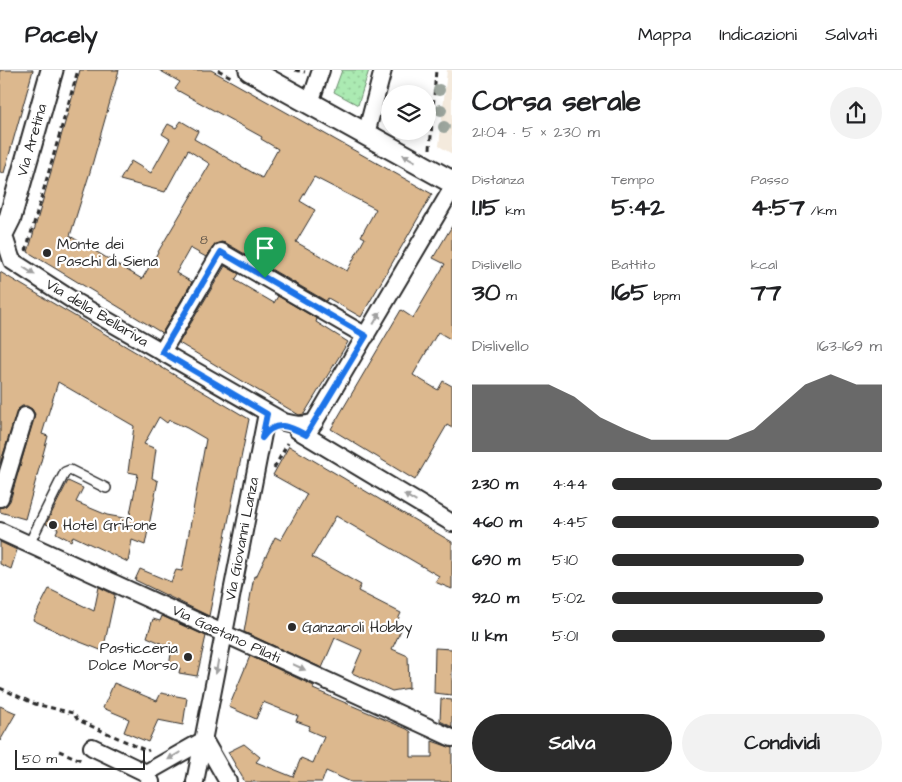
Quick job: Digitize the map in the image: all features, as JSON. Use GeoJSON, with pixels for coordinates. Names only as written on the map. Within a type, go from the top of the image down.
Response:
{"type":"FeatureCollection","features":[{"type":"Feature","properties":{"kind":"street","name":"Via Aretina"},"geometry":{"type":"LineString","coordinates":[[1,235],[10,218],[52,70]]}},
{"type":"Feature","properties":{"kind":"street"},"geometry":{"type":"LineString","coordinates":[[250,70],[452,182]]}},
{"type":"Feature","properties":{"kind":"street"},"geometry":{"type":"LineString","coordinates":[[310,103],[321,70]]}},
{"type":"Feature","properties":{"kind":"street"},"geometry":{"type":"LineString","coordinates":[[366,134],[383,70]]}},
{"type":"Feature","properties":{"kind":"street"},"geometry":{"type":"LineString","coordinates":[[306,435],[452,189]]}},
{"type":"Feature","properties":{"kind":"street","name":"Via della Bellariva"},"geometry":{"type":"LineString","coordinates":[[1,235],[12,260],[77,303],[267,414],[284,422],[304,425],[306,435]]}},
{"type":"Feature","properties":{"kind":"street"},"geometry":{"type":"LineString","coordinates":[[162,352],[221,252],[366,336]]}},
{"type":"Feature","properties":{"kind":"street","name":"Via Giovanni Lanza"},"geometry":{"type":"LineString","coordinates":[[195,782],[267,414]]}},
{"type":"Feature","properties":{"kind":"street"},"geometry":{"type":"LineString","coordinates":[[0,498],[25,416]]}},
{"type":"Feature","properties":{"kind":"street"},"geometry":{"type":"LineString","coordinates":[[262,438],[267,431],[280,425],[292,427],[452,523]]}},
{"type":"Feature","properties":{"kind":"street","name":"Via Gaetano Pilati"},"geometry":{"type":"LineString","coordinates":[[0,531],[452,738]]}},
{"type":"Feature","properties":{"kind":"street"},"geometry":{"type":"LineString","coordinates":[[92,747],[149,777],[204,740],[228,782]]}},
{"type":"Feature","properties":{"kind":"lane"},"geometry":{"type":"LineString","coordinates":[[29,544],[65,472],[70,470],[106,488]]}},
{"type":"Feature","properties":{"kind":"path"},"geometry":{"type":"LineString","coordinates":[[25,253],[78,70]]}},
{"type":"Feature","properties":{"kind":"path"},"geometry":{"type":"LineString","coordinates":[[430,150],[436,70]]}},
{"type":"Feature","properties":{"kind":"path"},"geometry":{"type":"LineString","coordinates":[[272,471],[288,443],[306,435]]}},
{"type":"Feature","properties":{"kind":"path"},"geometry":{"type":"LineString","coordinates":[[0,688],[35,704],[73,713],[78,720],[147,751],[155,747]]}},
{"type":"Feature","properties":{"kind":"shaded area"},"geometry":{"type":"Polygon","coordinates":[[[447,70],[452,70],[452,154],[439,146],[447,70]]]}},
{"type":"Feature","properties":{"kind":"green space"},"geometry":{"type":"Polygon","coordinates":[[[342,70],[369,70],[358,105],[334,92],[342,70]]]}},
{"type":"Feature","properties":{"kind":"building"},"geometry":{"type":"Polygon","coordinates":[[[0,70],[33,70],[4,173],[0,172],[0,70]]]}},
{"type":"Feature","properties":{"kind":"building"},"geometry":{"type":"Polygon","coordinates":[[[80,70],[119,70],[70,236],[142,279],[210,164],[188,150],[165,192],[120,180],[131,161],[151,173],[170,139],[162,134],[168,124],[176,128],[181,121],[198,131],[194,139],[262,178],[278,149],[261,139],[262,137],[175,89],[180,82],[159,70],[211,70],[432,194],[361,317],[328,298],[326,301],[226,243],[221,242],[213,247],[206,257],[190,248],[176,273],[192,282],[162,333],[28,252],[80,70]],[[314,177],[300,201],[315,210],[296,242],[347,271],[365,238],[361,236],[376,209],[314,177]]]}},
{"type":"Feature","properties":{"kind":"building"},"geometry":{"type":"Polygon","coordinates":[[[452,226],[452,340],[438,332],[413,375],[438,390],[443,381],[452,386],[452,428],[447,425],[415,480],[331,429],[401,310],[413,318],[445,264],[433,258],[452,226]]]}},
{"type":"Feature","properties":{"kind":"building"},"geometry":{"type":"Polygon","coordinates":[[[225,266],[239,274],[235,280],[274,303],[278,296],[317,319],[316,322],[348,342],[304,414],[299,415],[179,343],[225,266]]]}},
{"type":"Feature","properties":{"kind":"building"},"geometry":{"type":"Polygon","coordinates":[[[0,272],[249,419],[209,616],[135,580],[140,569],[171,582],[176,570],[182,571],[206,439],[187,428],[169,420],[167,423],[159,417],[144,444],[156,449],[152,478],[158,481],[145,545],[132,540],[128,562],[73,536],[71,541],[56,533],[58,529],[46,524],[68,481],[83,488],[76,502],[107,515],[129,519],[138,474],[128,472],[134,426],[58,382],[42,434],[48,436],[25,519],[0,512],[0,508],[6,506],[10,501],[35,414],[27,406],[22,406],[18,409],[0,464],[0,272]]]}},
{"type":"Feature","properties":{"kind":"building"},"geometry":{"type":"Polygon","coordinates":[[[289,446],[452,542],[452,589],[435,582],[439,576],[336,516],[312,557],[361,585],[358,591],[401,613],[395,626],[401,630],[392,649],[408,656],[409,688],[392,691],[352,673],[362,650],[335,638],[322,668],[244,632],[254,576],[256,577],[275,537],[281,540],[307,494],[273,475],[289,446]]]}},
{"type":"Feature","properties":{"kind":"building"},"geometry":{"type":"Polygon","coordinates":[[[0,542],[17,550],[11,569],[0,564],[0,542]]]}},
{"type":"Feature","properties":{"kind":"building"},"geometry":{"type":"Polygon","coordinates":[[[99,587],[115,595],[103,651],[33,620],[49,589],[94,611],[99,587]]]}},
{"type":"Feature","properties":{"kind":"building"},"geometry":{"type":"Polygon","coordinates":[[[162,616],[206,636],[197,676],[179,673],[180,668],[169,666],[172,648],[147,637],[153,619],[160,621],[162,616]]]}},
{"type":"Feature","properties":{"kind":"building"},"geometry":{"type":"Polygon","coordinates":[[[435,648],[452,649],[452,695],[434,693],[435,648]]]}},
{"type":"Feature","properties":{"kind":"building"},"geometry":{"type":"Polygon","coordinates":[[[250,656],[314,686],[313,689],[407,729],[411,732],[411,757],[432,757],[432,741],[452,748],[452,782],[351,782],[326,771],[322,782],[245,782],[228,752],[244,744],[260,757],[256,762],[293,777],[301,758],[313,763],[324,737],[308,730],[310,726],[296,721],[298,716],[263,702],[256,719],[229,707],[250,656]]]}},
{"type":"Feature","properties":{"kind":"building"},"geometry":{"type":"Polygon","coordinates":[[[114,683],[157,701],[161,693],[187,698],[183,725],[158,720],[148,742],[124,732],[129,719],[103,708],[114,683]]]}},
{"type":"Feature","properties":{"kind":"building"},"geometry":{"type":"Polygon","coordinates":[[[441,699],[452,700],[452,727],[440,721],[441,699]]]}},
{"type":"Feature","properties":{"kind":"building"},"geometry":{"type":"Polygon","coordinates":[[[0,706],[16,713],[0,741],[0,706]]]}},
{"type":"Feature","properties":{"kind":"place","name":"Monte dei Paschi di Siena"},"geometry":{"type":"Point","coordinates":[47,253]}},
{"type":"Feature","properties":{"kind":"place","name":"Hotel Grifone"},"geometry":{"type":"Point","coordinates":[53,525]}},
{"type":"Feature","properties":{"kind":"place","name":"Ganzaroli Hobby"},"geometry":{"type":"Point","coordinates":[292,627]}},
{"type":"Feature","properties":{"kind":"place","name":"Pasticceria Dolce Morso"},"geometry":{"type":"Point","coordinates":[188,657]}},
{"type":"Feature","properties":{"kind":"route"},"geometry":{"type":"LineString","coordinates":[[221,252],[265,278],[366,336],[306,435],[292,427],[280,425],[272,427],[262,438],[267,414],[162,352],[221,252]]}}]}
